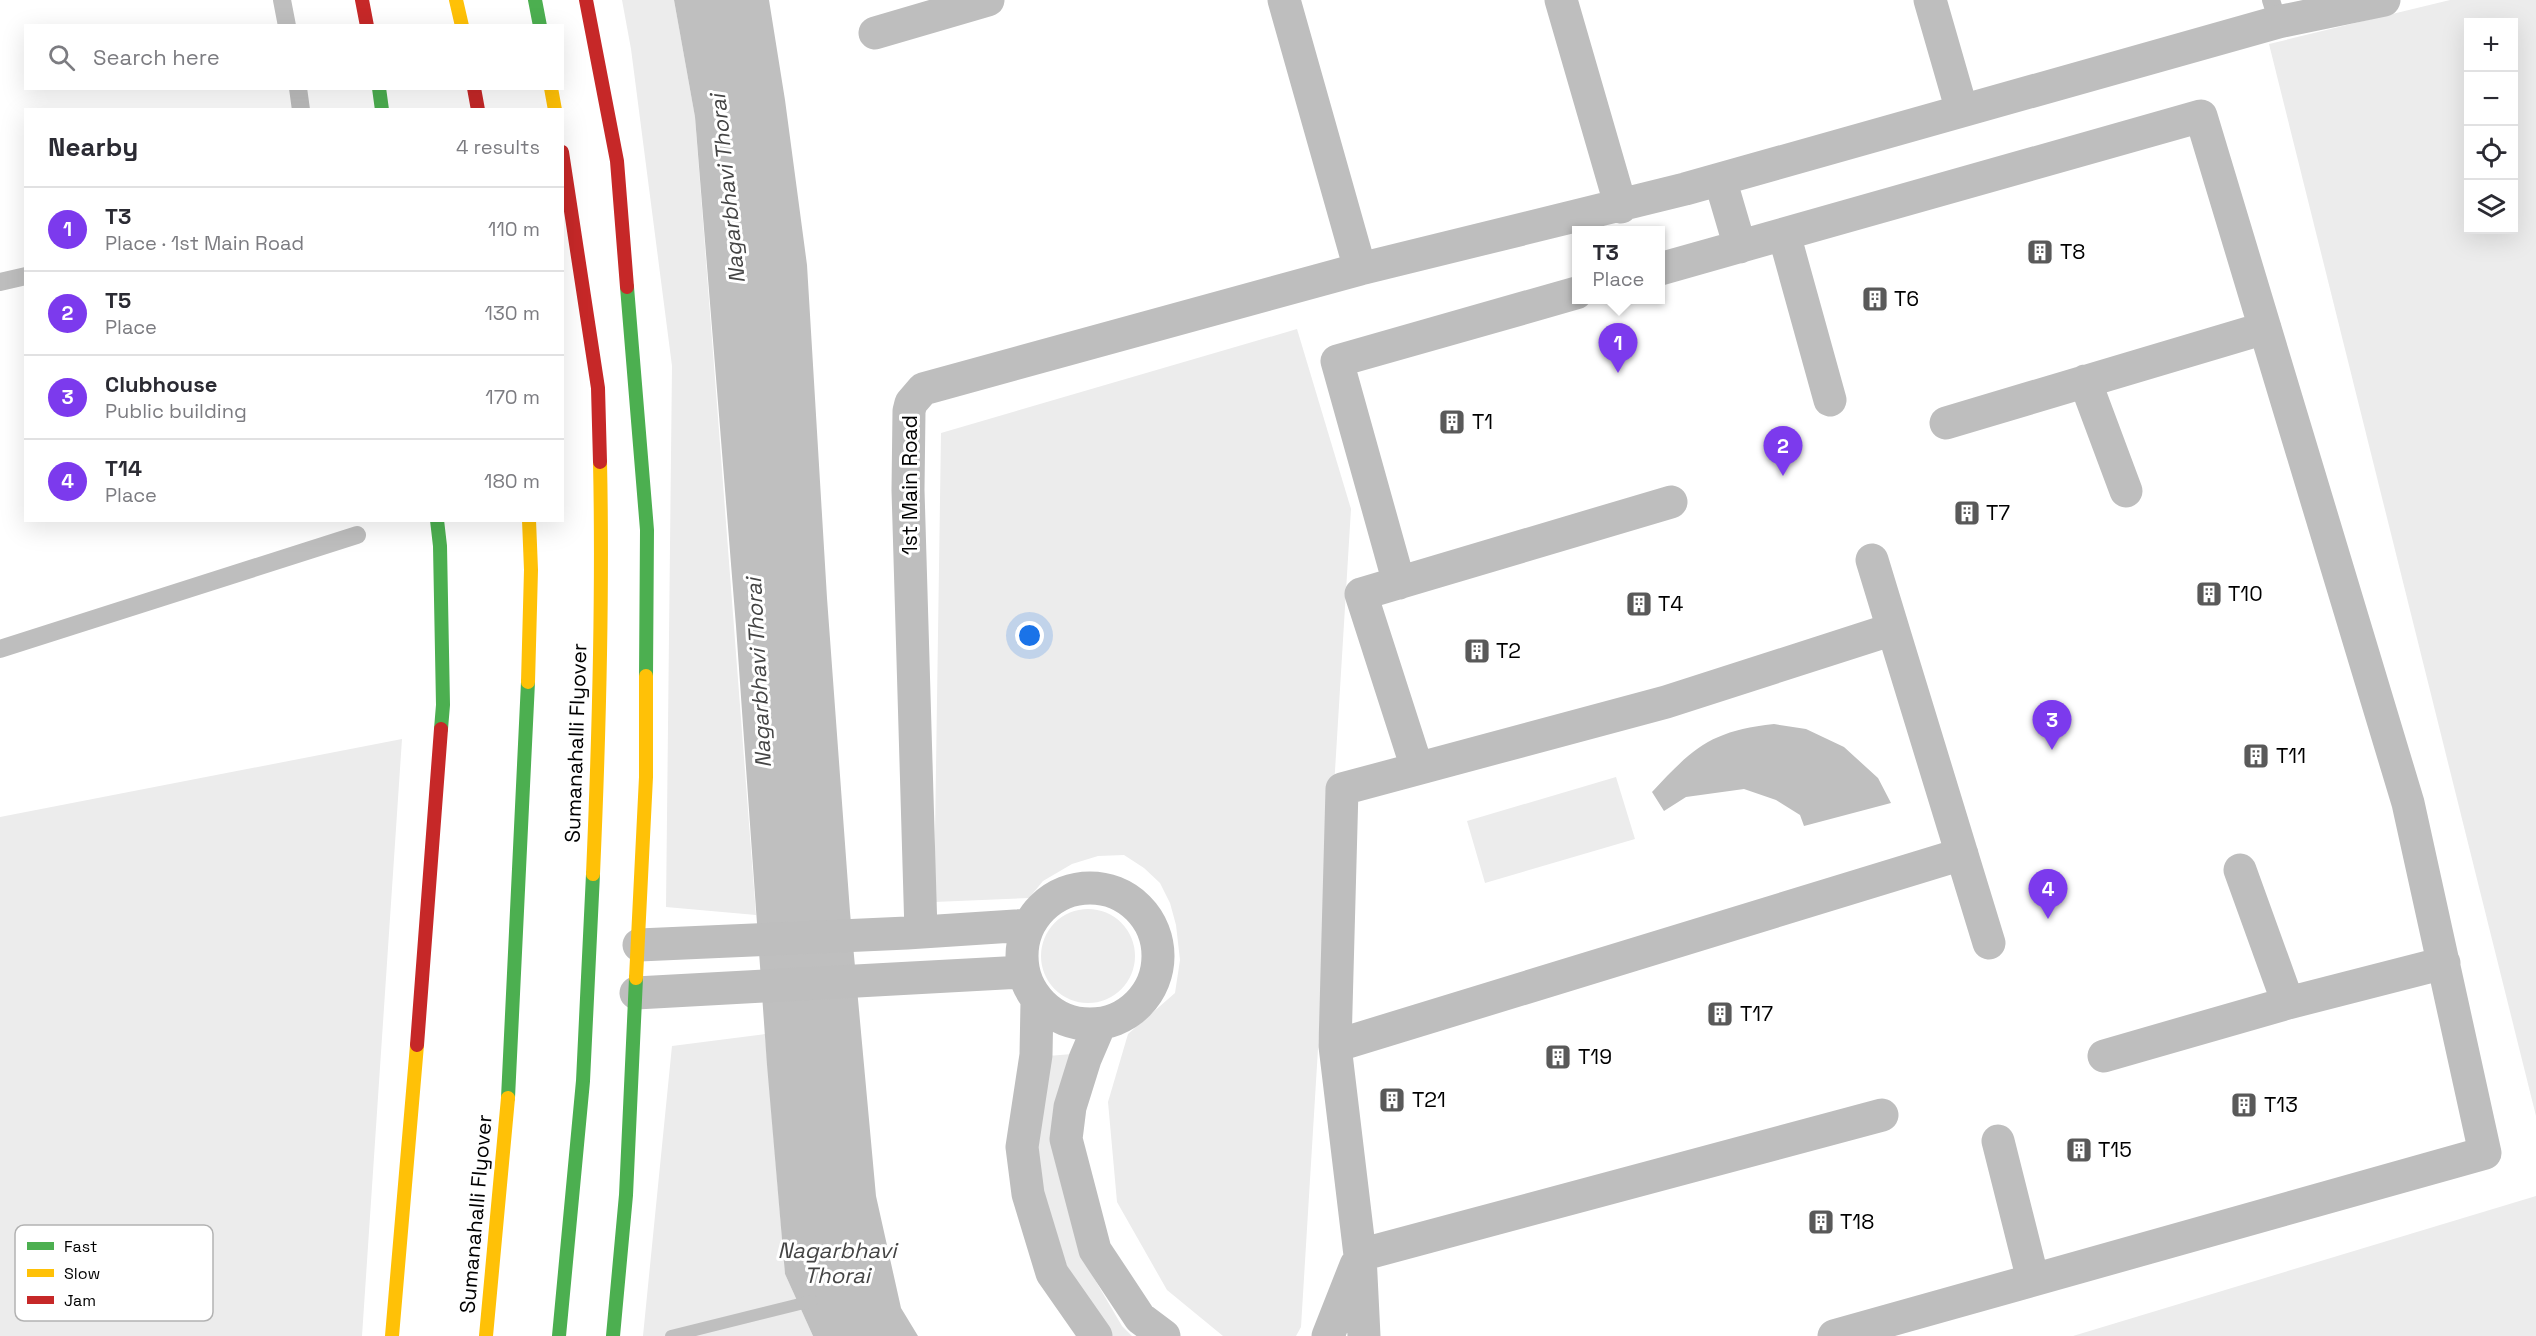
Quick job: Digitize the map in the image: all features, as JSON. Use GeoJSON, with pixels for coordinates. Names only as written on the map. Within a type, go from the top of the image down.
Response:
{"type":"FeatureCollection","features":[{"type":"Feature","properties":{"kind":"main road"},"geometry":{"type":"LineString","coordinates":[[362,0],[367,24]]}},
{"type":"Feature","properties":{"kind":"main road"},"geometry":{"type":"LineString","coordinates":[[456,0],[462,24]]}},
{"type":"Feature","properties":{"kind":"main road"},"geometry":{"type":"LineString","coordinates":[[535,0],[540,24]]}},
{"type":"Feature","properties":{"kind":"main road"},"geometry":{"type":"LineString","coordinates":[[586,0],[617,161],[647,530],[646,777],[654,944],[636,993],[626,1195],[614,1334]]}},
{"type":"Feature","properties":{"kind":"main road"},"geometry":{"type":"LineString","coordinates":[[379,90],[382,108]]}},
{"type":"Feature","properties":{"kind":"main road"},"geometry":{"type":"LineString","coordinates":[[474,90],[478,108]]}},
{"type":"Feature","properties":{"kind":"main road"},"geometry":{"type":"LineString","coordinates":[[551,90],[555,108]]}},
{"type":"Feature","properties":{"kind":"main road","name":"Sumanahalli Flyover"},"geometry":{"type":"LineString","coordinates":[[560,1336],[583,1081],[598,763],[602,561],[598,388],[574,214],[564,162]]}},
{"type":"Feature","properties":{"kind":"main road"},"geometry":{"type":"LineString","coordinates":[[392,1336],[426,938],[442,705],[440,546],[437,522]]}},
{"type":"Feature","properties":{"kind":"main road","name":"Sumanahalli Flyover"},"geometry":{"type":"LineString","coordinates":[[486,1336],[510,1081],[525,766],[531,570],[529,522]]}},
{"type":"Feature","properties":{"kind":"street"},"geometry":{"type":"LineString","coordinates":[[875,33],[988,0]]}},
{"type":"Feature","properties":{"kind":"street"},"geometry":{"type":"LineString","coordinates":[[1284,0],[1360,269]]}},
{"type":"Feature","properties":{"kind":"street"},"geometry":{"type":"LineString","coordinates":[[1562,0],[1621,207]]}},
{"type":"Feature","properties":{"kind":"street"},"geometry":{"type":"LineString","coordinates":[[1930,0],[1962,111]]}},
{"type":"Feature","properties":{"kind":"street","name":"1st Main Road"},"geometry":{"type":"LineString","coordinates":[[914,932],[908,490],[911,403],[923,389],[933,384],[1360,269],[1621,207],[1962,111],[2274,11],[2384,0]]}},
{"type":"Feature","properties":{"kind":"street"},"geometry":{"type":"LineString","coordinates":[[1665,268],[2201,116],[2408,803],[2485,1154],[1834,1336]]}},
{"type":"Feature","properties":{"kind":"street"},"geometry":{"type":"LineString","coordinates":[[1720,179],[1740,247]]}},
{"type":"Feature","properties":{"kind":"street"},"geometry":{"type":"LineString","coordinates":[[1784,234],[1830,400]]}},
{"type":"Feature","properties":{"kind":"street"},"geometry":{"type":"LineString","coordinates":[[1399,583],[1337,361],[1572,294]]}},
{"type":"Feature","properties":{"kind":"street"},"geometry":{"type":"LineString","coordinates":[[1946,423],[2265,328]]}},
{"type":"Feature","properties":{"kind":"street"},"geometry":{"type":"LineString","coordinates":[[2085,381],[2126,491]]}},
{"type":"Feature","properties":{"kind":"street"},"geometry":{"type":"LineString","coordinates":[[1417,768],[1361,594],[1671,502]]}},
{"type":"Feature","properties":{"kind":"street"},"geometry":{"type":"LineString","coordinates":[[1872,560],[1989,943]]}},
{"type":"Feature","properties":{"kind":"street"},"geometry":{"type":"LineString","coordinates":[[1364,1336],[1360,1256],[1335,1046],[1342,789],[1666,702],[1893,629]]}},
{"type":"Feature","properties":{"kind":"street"},"geometry":{"type":"LineString","coordinates":[[1335,1046],[1962,854]]}},
{"type":"Feature","properties":{"kind":"street"},"geometry":{"type":"LineString","coordinates":[[2240,870],[2288,1003]]}},
{"type":"Feature","properties":{"kind":"street"},"geometry":{"type":"LineString","coordinates":[[1085,888],[1108,890],[1119,895],[1129,900],[1146,916],[1156,937],[1159,960],[1153,982],[1140,1003],[1122,1017],[1100,1024],[1077,1024],[1055,1016],[1037,1002],[1022,972],[1021,956],[1029,925],[1042,906],[1062,893],[1085,888]]}},
{"type":"Feature","properties":{"kind":"street"},"geometry":{"type":"LineString","coordinates":[[654,944],[1029,925]]}},
{"type":"Feature","properties":{"kind":"street"},"geometry":{"type":"LineString","coordinates":[[2104,1056],[2288,1003],[2444,963]]}},
{"type":"Feature","properties":{"kind":"street"},"geometry":{"type":"LineString","coordinates":[[636,993],[1022,972]]}},
{"type":"Feature","properties":{"kind":"street"},"geometry":{"type":"LineString","coordinates":[[1037,1002],[1036,1055],[1022,1147],[1028,1194],[1052,1273],[1096,1336]]}},
{"type":"Feature","properties":{"kind":"street"},"geometry":{"type":"LineString","coordinates":[[1100,1024],[1085,1059],[1073,1097],[1066,1139],[1095,1250],[1140,1318],[1164,1336]]}},
{"type":"Feature","properties":{"kind":"street"},"geometry":{"type":"LineString","coordinates":[[1360,1256],[1882,1115]]}},
{"type":"Feature","properties":{"kind":"street"},"geometry":{"type":"LineString","coordinates":[[1998,1141],[2033,1280]]}},
{"type":"Feature","properties":{"kind":"street"},"geometry":{"type":"LineString","coordinates":[[1328,1336],[1360,1256]]}},
{"type":"Feature","properties":{"kind":"lane"},"geometry":{"type":"LineString","coordinates":[[282,0],[287,24]]}},
{"type":"Feature","properties":{"kind":"lane"},"geometry":{"type":"LineString","coordinates":[[298,90],[301,108]]}},
{"type":"Feature","properties":{"kind":"lane"},"geometry":{"type":"LineString","coordinates":[[0,282],[24,276]]}},
{"type":"Feature","properties":{"kind":"lane"},"geometry":{"type":"LineString","coordinates":[[0,649],[357,535]]}},
{"type":"Feature","properties":{"kind":"shaded area"},"geometry":{"type":"Polygon","coordinates":[[[622,0],[674,0],[695,117],[756,915],[666,907],[672,366],[631,49],[622,0]]]}},
{"type":"Feature","properties":{"kind":"shaded area"},"geometry":{"type":"Polygon","coordinates":[[[2450,0],[2536,0],[2536,1116],[2269,44],[2450,0]]]}},
{"type":"Feature","properties":{"kind":"shaded area"},"geometry":{"type":"Polygon","coordinates":[[[1297,329],[1351,509],[1301,1327],[1296,1336],[1223,1336],[1167,1290],[1117,1202],[1108,1102],[1128,1034],[1175,993],[1180,960],[1176,925],[1170,903],[1160,883],[1144,868],[1124,855],[1098,856],[1072,864],[1043,881],[1029,898],[934,902],[941,433],[1297,329]]]}},
{"type":"Feature","properties":{"kind":"shaded area"},"geometry":{"type":"Polygon","coordinates":[[[402,739],[362,1336],[0,1336],[0,817],[402,739]]]}},
{"type":"Feature","properties":{"kind":"shaded area"},"geometry":{"type":"Polygon","coordinates":[[[1616,777],[1635,839],[1485,883],[1467,821],[1616,777]]]}},
{"type":"Feature","properties":{"kind":"shaded area"},"geometry":{"type":"Polygon","coordinates":[[[1088,909],[1106,913],[1121,923],[1131,938],[1135,956],[1131,974],[1121,989],[1106,999],[1088,1003],[1070,999],[1055,989],[1045,974],[1041,956],[1045,938],[1055,923],[1070,913],[1088,909]]]}},
{"type":"Feature","properties":{"kind":"shaded area"},"geometry":{"type":"Polygon","coordinates":[[[765,1034],[785,1274],[813,1336],[643,1336],[672,1046],[765,1034]]]}},
{"type":"Feature","properties":{"kind":"shaded area"},"geometry":{"type":"Polygon","coordinates":[[[1072,1054],[1081,1256],[1122,1326],[1132,1336],[1111,1336],[1109,1334],[1066,1264],[1043,1190],[1036,1142],[1048,1056],[1072,1054]]]}},
{"type":"Feature","properties":{"kind":"shaded area"},"geometry":{"type":"Polygon","coordinates":[[[2536,1196],[2536,1336],[2073,1336],[2536,1196]]]}},
{"type":"Feature","properties":{"kind":"water","name":"Nagarbhavi Thorai"},"geometry":{"type":"Polygon","coordinates":[[[674,0],[769,0],[807,265],[827,598],[850,912],[876,1196],[901,1308],[918,1336],[813,1336],[785,1274],[695,117],[674,0]]]}},
{"type":"Feature","properties":{"kind":"water"},"geometry":{"type":"Polygon","coordinates":[[[1774,724],[1806,729],[1844,747],[1878,778],[1891,803],[1804,826],[1800,815],[1776,800],[1744,789],[1686,797],[1664,811],[1652,792],[1692,753],[1705,744],[1734,731],[1774,724]]]}},
{"type":"Feature","properties":{"kind":"waterway"},"geometry":{"type":"LineString","coordinates":[[671,1336],[812,1301]]}},
{"type":"Feature","properties":{"kind":"traffic: fast"},"geometry":{"type":"LineString","coordinates":[[535,0],[540,24]]}},
{"type":"Feature","properties":{"kind":"traffic: fast"},"geometry":{"type":"LineString","coordinates":[[379,90],[382,108]]}},
{"type":"Feature","properties":{"kind":"traffic: fast"},"geometry":{"type":"LineString","coordinates":[[627,287],[647,530],[646,676]]}},
{"type":"Feature","properties":{"kind":"traffic: fast"},"geometry":{"type":"LineString","coordinates":[[437,522],[440,546],[443,705],[441,729]]}},
{"type":"Feature","properties":{"kind":"traffic: fast"},"geometry":{"type":"LineString","coordinates":[[508,1098],[528,682]]}},
{"type":"Feature","properties":{"kind":"traffic: fast"},"geometry":{"type":"LineString","coordinates":[[559,1336],[583,1081],[593,874]]}},
{"type":"Feature","properties":{"kind":"traffic: fast"},"geometry":{"type":"LineString","coordinates":[[613,1336],[626,1195],[636,978]]}},
{"type":"Feature","properties":{"kind":"traffic: slow"},"geometry":{"type":"LineString","coordinates":[[456,0],[462,24]]}},
{"type":"Feature","properties":{"kind":"traffic: slow"},"geometry":{"type":"LineString","coordinates":[[551,90],[555,108]]}},
{"type":"Feature","properties":{"kind":"traffic: slow"},"geometry":{"type":"LineString","coordinates":[[593,874],[600,668],[600,462]]}},
{"type":"Feature","properties":{"kind":"traffic: slow"},"geometry":{"type":"LineString","coordinates":[[528,682],[531,570],[529,522]]}},
{"type":"Feature","properties":{"kind":"traffic: slow"},"geometry":{"type":"LineString","coordinates":[[636,978],[646,777],[646,676]]}},
{"type":"Feature","properties":{"kind":"traffic: slow"},"geometry":{"type":"LineString","coordinates":[[392,1336],[417,1045]]}},
{"type":"Feature","properties":{"kind":"traffic: slow"},"geometry":{"type":"LineString","coordinates":[[486,1336],[508,1098]]}},
{"type":"Feature","properties":{"kind":"traffic: jam"},"geometry":{"type":"LineString","coordinates":[[362,0],[367,24]]}},
{"type":"Feature","properties":{"kind":"traffic: jam"},"geometry":{"type":"LineString","coordinates":[[586,0],[617,161],[627,287]]}},
{"type":"Feature","properties":{"kind":"traffic: jam"},"geometry":{"type":"LineString","coordinates":[[474,90],[478,108]]}},
{"type":"Feature","properties":{"kind":"traffic: jam"},"geometry":{"type":"LineString","coordinates":[[564,165],[598,388],[600,462]]}},
{"type":"Feature","properties":{"kind":"traffic: jam"},"geometry":{"type":"LineString","coordinates":[[417,1045],[441,729]]}},
{"type":"Feature","properties":{"kind":"place","name":"T8"},"geometry":{"type":"Point","coordinates":[2040,252]}},
{"type":"Feature","properties":{"kind":"place","name":"T6"},"geometry":{"type":"Point","coordinates":[1875,299]}},
{"type":"Feature","properties":{"kind":"place","name":"T3"},"geometry":{"type":"Point","coordinates":[1618,373]}},
{"type":"Feature","properties":{"kind":"place","name":"T1"},"geometry":{"type":"Point","coordinates":[1452,422]}},
{"type":"Feature","properties":{"kind":"place","name":"T5"},"geometry":{"type":"Point","coordinates":[1783,476]}},
{"type":"Feature","properties":{"kind":"place","name":"T7"},"geometry":{"type":"Point","coordinates":[1967,513]}},
{"type":"Feature","properties":{"kind":"place","name":"T10"},"geometry":{"type":"Point","coordinates":[2209,594]}},
{"type":"Feature","properties":{"kind":"place","name":"T4"},"geometry":{"type":"Point","coordinates":[1639,604]}},
{"type":"Feature","properties":{"kind":"place","name":"T2"},"geometry":{"type":"Point","coordinates":[1477,651]}},
{"type":"Feature","properties":{"kind":"place","name":"Clubhouse"},"geometry":{"type":"Point","coordinates":[2052,750]}},
{"type":"Feature","properties":{"kind":"place","name":"T11"},"geometry":{"type":"Point","coordinates":[2256,756]}},
{"type":"Feature","properties":{"kind":"place","name":"T14"},"geometry":{"type":"Point","coordinates":[2048,919]}},
{"type":"Feature","properties":{"kind":"place","name":"T17"},"geometry":{"type":"Point","coordinates":[1720,1014]}},
{"type":"Feature","properties":{"kind":"place","name":"T19"},"geometry":{"type":"Point","coordinates":[1558,1057]}},
{"type":"Feature","properties":{"kind":"place","name":"T21"},"geometry":{"type":"Point","coordinates":[1392,1100]}},
{"type":"Feature","properties":{"kind":"place","name":"T13"},"geometry":{"type":"Point","coordinates":[2244,1105]}},
{"type":"Feature","properties":{"kind":"place","name":"T15"},"geometry":{"type":"Point","coordinates":[2079,1150]}},
{"type":"Feature","properties":{"kind":"place","name":"T18"},"geometry":{"type":"Point","coordinates":[1821,1222]}}]}
